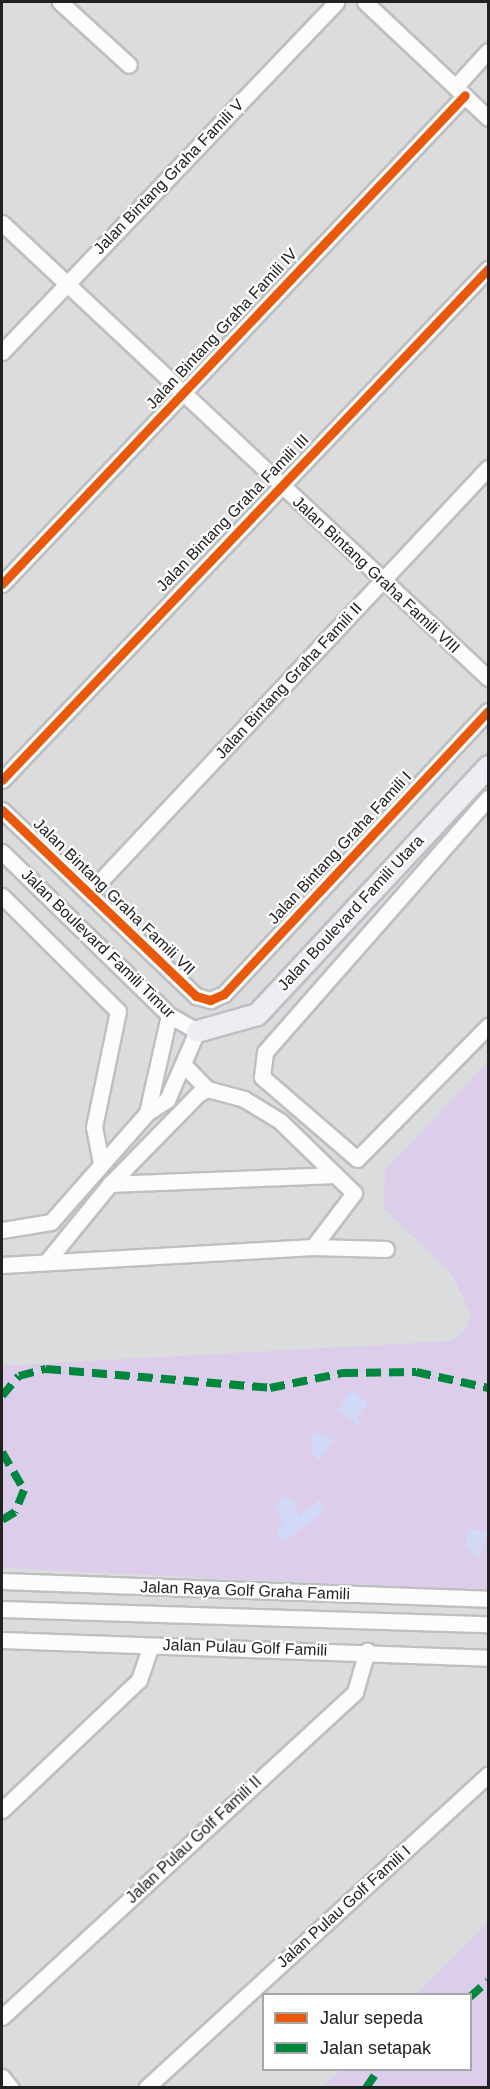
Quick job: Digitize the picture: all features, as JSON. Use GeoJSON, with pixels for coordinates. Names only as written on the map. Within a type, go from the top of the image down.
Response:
{"type":"FeatureCollection","features":[{"type":"Feature","properties":{"kind":"street"},"geometry":{"type":"LineString","coordinates":[[60,2],[129,65]]}},
{"type":"Feature","properties":{"kind":"street","name":"Jalan Bintang Graha Famili V"},"geometry":{"type":"LineString","coordinates":[[2,352],[336,2]]}},
{"type":"Feature","properties":{"kind":"street"},"geometry":{"type":"LineString","coordinates":[[365,2],[489,118]]}},
{"type":"Feature","properties":{"kind":"street","name":"Jalan Bintang Graha Famili IV"},"geometry":{"type":"LineString","coordinates":[[2,584],[181,394],[460,91],[489,51]]}},
{"type":"Feature","properties":{"kind":"street","name":"Jalan Bintang Graha Famili VIII"},"geometry":{"type":"LineString","coordinates":[[2,223],[181,394],[489,678]]}},
{"type":"Feature","properties":{"kind":"street","name":"Jalan Bintang Graha Famili III"},"geometry":{"type":"LineString","coordinates":[[2,780],[489,269]]}},
{"type":"Feature","properties":{"kind":"street","name":"Jalan Bintang Graha Famili II"},"geometry":{"type":"LineString","coordinates":[[89,893],[489,468]]}},
{"type":"Feature","properties":{"kind":"street","name":"Jalan Bintang Graha Famili I"},"geometry":{"type":"LineString","coordinates":[[210,1000],[224,994],[489,711]]}},
{"type":"Feature","properties":{"kind":"street","name":"Jalan Boulevard Famili Utara"},"geometry":{"type":"LineString","coordinates":[[197,1031],[257,1014],[489,766]]}},
{"type":"Feature","properties":{"kind":"street"},"geometry":{"type":"LineString","coordinates":[[489,798],[265,1052],[262,1077],[357,1160],[489,1026]]}},
{"type":"Feature","properties":{"kind":"street","name":"Jalan Bintang Graha Famili VII"},"geometry":{"type":"LineString","coordinates":[[2,810],[196,996],[210,1000]]}},
{"type":"Feature","properties":{"kind":"street","name":"Jalan Boulevard Famili Timur"},"geometry":{"type":"LineString","coordinates":[[2,852],[169,1015],[197,1031]]}},
{"type":"Feature","properties":{"kind":"street"},"geometry":{"type":"LineString","coordinates":[[2,896],[111,1000],[118,1025],[94,1127],[101,1164]]}},
{"type":"Feature","properties":{"kind":"street"},"geometry":{"type":"LineString","coordinates":[[147,1113],[169,1015]]}},
{"type":"Feature","properties":{"kind":"street"},"geometry":{"type":"LineString","coordinates":[[2,1230],[51,1222],[147,1113],[169,1097],[197,1031]]}},
{"type":"Feature","properties":{"kind":"street"},"geometry":{"type":"LineString","coordinates":[[183,1064],[207,1089],[265,1109],[354,1193],[313,1247]]}},
{"type":"Feature","properties":{"kind":"street"},"geometry":{"type":"LineString","coordinates":[[48,1260],[110,1184],[207,1089]]}},
{"type":"Feature","properties":{"kind":"street"},"geometry":{"type":"LineString","coordinates":[[110,1184],[335,1175]]}},
{"type":"Feature","properties":{"kind":"street"},"geometry":{"type":"LineString","coordinates":[[2,1265],[48,1260],[313,1247],[386,1249]]}},
{"type":"Feature","properties":{"kind":"street","name":"Jalan Raya Golf Graha Famili"},"geometry":{"type":"LineString","coordinates":[[2,1581],[489,1599]]}},
{"type":"Feature","properties":{"kind":"street","name":"Jalan Raya Golf Graha Famili"},"geometry":{"type":"LineString","coordinates":[[2,1609],[489,1624]]}},
{"type":"Feature","properties":{"kind":"street","name":"Jalan Pulau Golf Famili"},"geometry":{"type":"LineString","coordinates":[[2,1640],[367,1651],[489,1658]]}},
{"type":"Feature","properties":{"kind":"street"},"geometry":{"type":"LineString","coordinates":[[2,1810],[139,1680],[151,1646]]}},
{"type":"Feature","properties":{"kind":"street","name":"Jalan Pulau Golf Famili II"},"geometry":{"type":"LineString","coordinates":[[2,2017],[354,1692],[364,1677],[367,1651]]}},
{"type":"Feature","properties":{"kind":"street","name":"Jalan Pulau Golf Famili I"},"geometry":{"type":"LineString","coordinates":[[146,2088],[489,1775]]}},
{"type":"Feature","properties":{"kind":"street"},"geometry":{"type":"LineString","coordinates":[[2,2077],[11,2088]]}},
{"type":"Feature","properties":{"kind":"shaded area"},"geometry":{"type":"Polygon","coordinates":[[[2,2],[488,2],[488,2087],[2,2088],[2,2]]]}},
{"type":"Feature","properties":{"kind":"shaded area"},"geometry":{"type":"Polygon","coordinates":[[[488,1062],[488,1591],[2,1568],[2,1366],[451,1341],[464,1332],[471,1315],[453,1276],[384,1208],[385,1170],[488,1062]]]}},
{"type":"Feature","properties":{"kind":"shaded area"},"geometry":{"type":"Polygon","coordinates":[[[488,1923],[488,2087],[322,2087],[339,2071],[472,2071],[472,1993],[417,1993],[488,1923]]]}},
{"type":"Feature","properties":{"kind":"sand"},"geometry":{"type":"Polygon","coordinates":[[[351,1390],[368,1403],[358,1415],[360,1426],[338,1411],[351,1390]]]}},
{"type":"Feature","properties":{"kind":"sand"},"geometry":{"type":"Polygon","coordinates":[[[317,1432],[334,1440],[319,1460],[313,1455],[311,1437],[317,1432]]]}},
{"type":"Feature","properties":{"kind":"sand"},"geometry":{"type":"Polygon","coordinates":[[[285,1496],[294,1501],[299,1516],[319,1500],[326,1511],[283,1542],[276,1532],[284,1523],[274,1506],[285,1496]]]}},
{"type":"Feature","properties":{"kind":"sand"},"geometry":{"type":"Polygon","coordinates":[[[468,1529],[488,1531],[479,1557],[466,1548],[468,1529]]]}},
{"type":"Feature","properties":{"kind":"marked path"},"geometry":{"type":"LineString","coordinates":[[2,1396],[19,1376],[46,1369],[270,1388],[343,1373],[416,1372],[488,1388]]}},
{"type":"Feature","properties":{"kind":"marked path"},"geometry":{"type":"LineString","coordinates":[[2,1452],[24,1490],[15,1512],[2,1520]]}},
{"type":"Feature","properties":{"kind":"marked path"},"geometry":{"type":"LineString","coordinates":[[472,1995],[488,1981]]}},
{"type":"Feature","properties":{"kind":"marked path"},"geometry":{"type":"LineString","coordinates":[[366,2088],[377,2071]]}},
{"type":"Feature","properties":{"kind":"cycle path"},"geometry":{"type":"LineString","coordinates":[[2,584],[465,95]]}},
{"type":"Feature","properties":{"kind":"cycle path"},"geometry":{"type":"LineString","coordinates":[[2,780],[488,269]]}},
{"type":"Feature","properties":{"kind":"cycle path"},"geometry":{"type":"LineString","coordinates":[[2,810],[196,996],[210,1000],[224,994],[488,711]]}}]}
